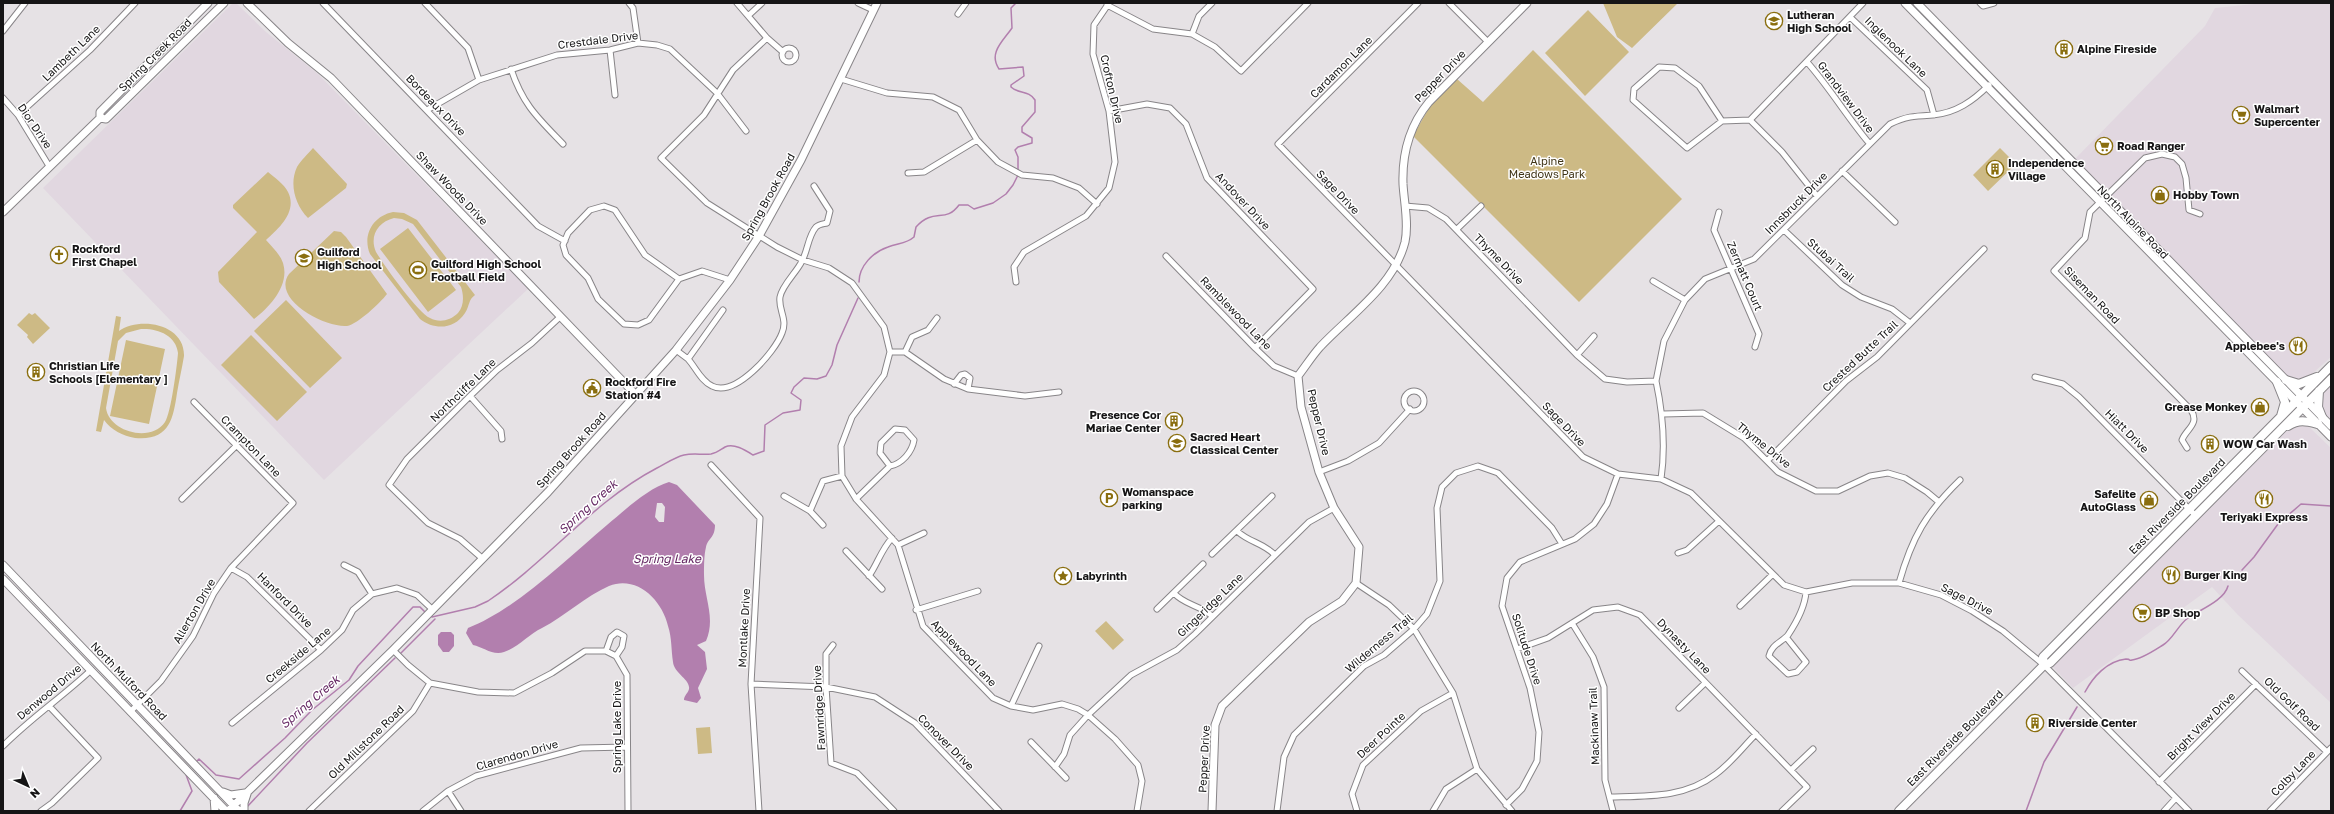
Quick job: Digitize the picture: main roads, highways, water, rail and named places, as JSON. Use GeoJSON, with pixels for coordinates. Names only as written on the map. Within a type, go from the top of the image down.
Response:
{"type":"FeatureCollection","features":[{"type":"Feature","properties":{"kind":"main road","name":"East Riverside Boulevard"},"geometry":{"type":"LineString","coordinates":[[1898,811],[2044,665],[2050,663],[2280,417],[2331,366]]}},
{"type":"Feature","properties":{"kind":"main road"},"geometry":{"type":"LineString","coordinates":[[2286,380],[2298,384],[2308,382],[2324,373]]}},
{"type":"Feature","properties":{"kind":"main road","name":"East Riverside Boulevard"},"geometry":{"type":"LineString","coordinates":[[2192,512],[2279,431],[2331,379]]}},
{"type":"Feature","properties":{"kind":"main road"},"geometry":{"type":"LineString","coordinates":[[2277,382],[2285,402],[2280,417]]}},
{"type":"Feature","properties":{"kind":"main road"},"geometry":{"type":"LineString","coordinates":[[2279,431],[2296,421],[2320,420],[2318,408],[2319,391]]}},
{"type":"Feature","properties":{"kind":"water","name":"Spring Lake"},"geometry":{"type":"Polygon","coordinates":[[[669,482],[677,485],[715,525],[714,533],[707,544],[705,553],[704,583],[709,608],[710,624],[706,641],[697,645],[705,652],[707,669],[698,688],[701,698],[697,703],[684,700],[689,687],[674,666],[669,630],[665,616],[660,607],[647,592],[629,584],[619,583],[600,590],[514,647],[504,652],[496,653],[473,645],[466,633],[468,628],[486,620],[522,596],[558,568],[629,507],[653,489],[669,482]],[[657,503],[655,517],[659,522],[664,522],[665,507],[662,503],[657,503]]]}},
{"type":"Feature","properties":{"kind":"water"},"geometry":{"type":"Polygon","coordinates":[[[441,632],[451,632],[454,635],[454,646],[449,652],[443,652],[438,645],[438,635],[441,632]]]}},
{"type":"Feature","properties":{"kind":"waterway","name":"Spring Creek"},"geometry":{"type":"LineString","coordinates":[[859,282],[861,270],[872,256],[882,249],[905,242],[914,237],[916,227],[922,221],[934,216],[949,214],[959,205],[968,205],[974,209],[993,203],[1006,194],[1013,185],[1018,175],[1018,157],[1015,150],[1018,147],[1032,143],[1032,138],[1022,132],[1022,127],[1035,112],[1035,100],[1033,97],[1011,87],[1011,85],[1024,76],[1023,67],[999,69],[995,58],[998,47],[1012,28],[1011,8],[1016,3]]}},
{"type":"Feature","properties":{"kind":"waterway","name":"Spring Creek"},"geometry":{"type":"LineString","coordinates":[[432,617],[475,607],[488,601],[531,568],[591,514],[634,482],[674,459],[687,454],[713,454],[728,446],[739,448],[753,455],[764,451],[765,425],[783,413],[800,410],[801,400],[791,393],[794,387],[804,378],[817,379],[826,376],[832,365],[837,345],[858,298]]}},
{"type":"Feature","properties":{"kind":"waterway"},"geometry":{"type":"LineString","coordinates":[[2242,570],[2254,557],[2278,524],[2301,504],[2331,506]]}},
{"type":"Feature","properties":{"kind":"waterway"},"geometry":{"type":"LineString","coordinates":[[2085,692],[2096,675],[2107,666],[2119,660],[2140,658],[2167,642],[2184,621],[2211,605],[2222,596],[2228,586]]}},
{"type":"Feature","properties":{"kind":"waterway","name":"Spring Creek"},"geometry":{"type":"LineString","coordinates":[[196,762],[199,759],[216,775],[239,779],[285,738],[312,710],[349,680],[358,666],[413,607],[420,607],[425,612]]}},
{"type":"Feature","properties":{"kind":"waterway","name":"Spring Creek"},"geometry":{"type":"LineString","coordinates":[[401,653],[435,619]]}},
{"type":"Feature","properties":{"kind":"waterway","name":"Spring Creek"},"geometry":{"type":"LineString","coordinates":[[246,808],[307,743],[395,658]]}},
{"type":"Feature","properties":{"kind":"waterway"},"geometry":{"type":"LineString","coordinates":[[2026,811],[2044,762],[2077,707]]}},
{"type":"Feature","properties":{"kind":"waterway","name":"Spring Creek"},"geometry":{"type":"LineString","coordinates":[[180,811],[192,791],[185,772]]}},
{"type":"Feature","properties":{"kind":"place","name":"Lutheran High School"},"geometry":{"type":"Point","coordinates":[1774,21]}},
{"type":"Feature","properties":{"kind":"place","name":"Alpine Fireside"},"geometry":{"type":"Point","coordinates":[2064,49]}},
{"type":"Feature","properties":{"kind":"place","name":"Walmart Supercenter"},"geometry":{"type":"Point","coordinates":[2241,115]}},
{"type":"Feature","properties":{"kind":"place","name":"Road Ranger"},"geometry":{"type":"Point","coordinates":[2104,146]}},
{"type":"Feature","properties":{"kind":"place","name":"Independence Village"},"geometry":{"type":"Point","coordinates":[1995,169]}},
{"type":"Feature","properties":{"kind":"place","name":"Hobby Town"},"geometry":{"type":"Point","coordinates":[2160,195]}},
{"type":"Feature","properties":{"kind":"place","name":"Rockford First Chapel"},"geometry":{"type":"Point","coordinates":[59,255]}},
{"type":"Feature","properties":{"kind":"place","name":"Guilford High School"},"geometry":{"type":"Point","coordinates":[304,258]}},
{"type":"Feature","properties":{"kind":"place","name":"Guilford High School Football Field"},"geometry":{"type":"Point","coordinates":[418,270]}},
{"type":"Feature","properties":{"kind":"place","name":"Applebee's"},"geometry":{"type":"Point","coordinates":[2298,346]}},
{"type":"Feature","properties":{"kind":"place","name":"Christian Life Schools [Elementary ]"},"geometry":{"type":"Point","coordinates":[36,372]}},
{"type":"Feature","properties":{"kind":"place","name":"Rockford Fire Station #4"},"geometry":{"type":"Point","coordinates":[592,388]}},
{"type":"Feature","properties":{"kind":"place","name":"Grease Monkey"},"geometry":{"type":"Point","coordinates":[2260,407]}},
{"type":"Feature","properties":{"kind":"place","name":"Presence Cor Mariae Center"},"geometry":{"type":"Point","coordinates":[1174,421]}},
{"type":"Feature","properties":{"kind":"place","name":"Sacred Heart Classical Center"},"geometry":{"type":"Point","coordinates":[1177,443]}},
{"type":"Feature","properties":{"kind":"place","name":"WOW Car Wash"},"geometry":{"type":"Point","coordinates":[2210,444]}},
{"type":"Feature","properties":{"kind":"place","name":"Womanspace parking"},"geometry":{"type":"Point","coordinates":[1109,498]}},
{"type":"Feature","properties":{"kind":"place","name":"Teriyaki Express"},"geometry":{"type":"Point","coordinates":[2264,499]}},
{"type":"Feature","properties":{"kind":"place","name":"Safelite AutoGlass"},"geometry":{"type":"Point","coordinates":[2149,500]}},
{"type":"Feature","properties":{"kind":"place","name":"Burger King"},"geometry":{"type":"Point","coordinates":[2171,575]}},
{"type":"Feature","properties":{"kind":"place","name":"Labyrinth"},"geometry":{"type":"Point","coordinates":[1063,576]}},
{"type":"Feature","properties":{"kind":"place","name":"BP Shop"},"geometry":{"type":"Point","coordinates":[2142,613]}},
{"type":"Feature","properties":{"kind":"place","name":"Riverside Center"},"geometry":{"type":"Point","coordinates":[2035,723]}},
{"type":"Feature","properties":{"kind":"park label","name":"Alpine Meadows Park"},"geometry":{"type":"Point","coordinates":[1547,167]}}]}
